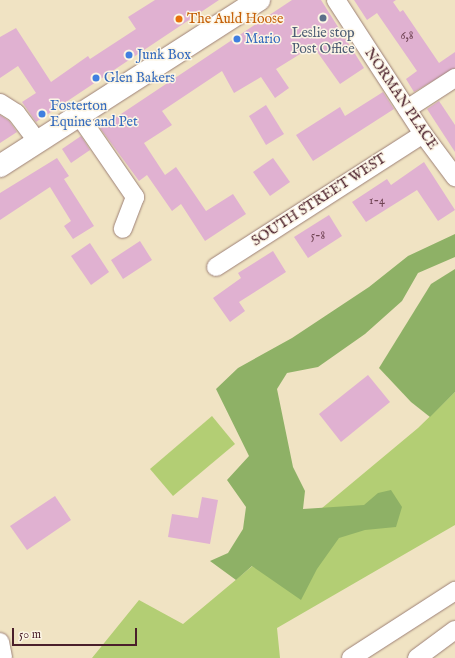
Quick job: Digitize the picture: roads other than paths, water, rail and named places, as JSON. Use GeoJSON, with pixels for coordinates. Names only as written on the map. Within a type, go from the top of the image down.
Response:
{"type":"FeatureCollection","features":[{"type":"Feature","properties":{"kind":"main road"},"geometry":{"type":"LineString","coordinates":[[0,166],[78,114],[259,0]]}},
{"type":"Feature","properties":{"kind":"street","name":"NORMAN PLACE"},"geometry":{"type":"LineString","coordinates":[[336,0],[423,134],[455,177]]}},
{"type":"Feature","properties":{"kind":"street"},"geometry":{"type":"LineString","coordinates":[[407,109],[455,78]]}},
{"type":"Feature","properties":{"kind":"street"},"geometry":{"type":"LineString","coordinates":[[0,103],[16,113],[37,141]]}},
{"type":"Feature","properties":{"kind":"street"},"geometry":{"type":"LineString","coordinates":[[78,114],[135,197],[123,229]]}},
{"type":"Feature","properties":{"kind":"street","name":"SOUTH STREET WEST"},"geometry":{"type":"LineString","coordinates":[[216,267],[423,134]]}},
{"type":"Feature","properties":{"kind":"street"},"geometry":{"type":"LineString","coordinates":[[351,658],[455,591]]}},
{"type":"Feature","properties":{"kind":"street"},"geometry":{"type":"LineString","coordinates":[[417,658],[455,630]]}},
{"type":"Feature","properties":{"kind":"street"},"geometry":{"type":"LineString","coordinates":[[0,642],[4,658]]}},
{"type":"Feature","properties":{"kind":"place","name":"Leslie stop Post Office"},"geometry":{"type":"Point","coordinates":[323,18]}},
{"type":"Feature","properties":{"kind":"place","name":"The Auld Hoose"},"geometry":{"type":"Point","coordinates":[179,19]}},
{"type":"Feature","properties":{"kind":"place","name":"Mario"},"geometry":{"type":"Point","coordinates":[237,39]}},
{"type":"Feature","properties":{"kind":"place","name":"Junk Box"},"geometry":{"type":"Point","coordinates":[129,55]}},
{"type":"Feature","properties":{"kind":"place","name":"Glen Bakers"},"geometry":{"type":"Point","coordinates":[96,78]}},
{"type":"Feature","properties":{"kind":"place","name":"Fosterton Equine and Pet"},"geometry":{"type":"Point","coordinates":[42,114]}}]}
